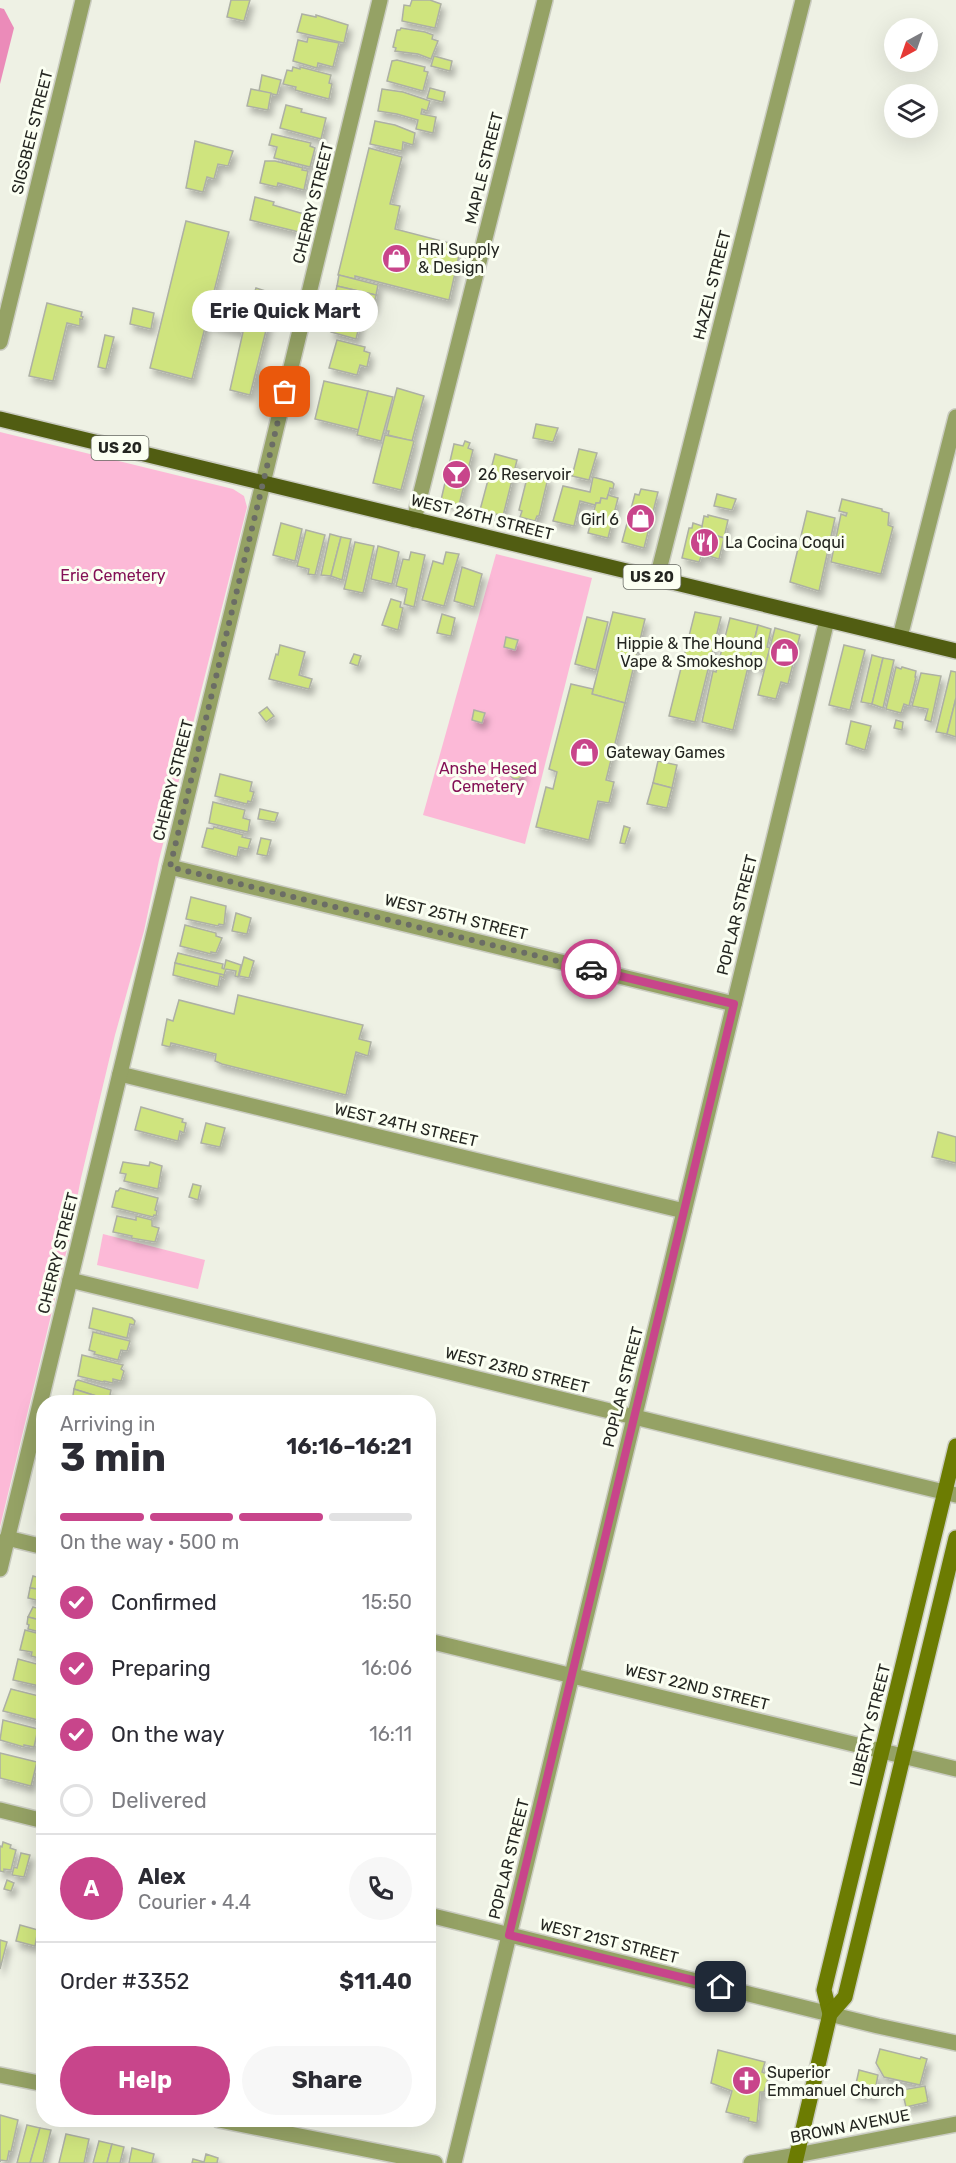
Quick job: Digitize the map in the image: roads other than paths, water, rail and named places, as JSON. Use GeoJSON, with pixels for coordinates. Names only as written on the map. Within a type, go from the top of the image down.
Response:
{"type":"FeatureCollection","features":[{"type":"Feature","properties":{"kind":"main road","name":"WEST 26TH STREET"},"geometry":{"type":"LineString","coordinates":[[0,419],[956,651]]}},
{"type":"Feature","properties":{"kind":"main road","name":"LIBERTY STREET"},"geometry":{"type":"LineString","coordinates":[[796,2159],[830,2014],[824,1990],[882,1751],[950,1494],[956,1446]]}},
{"type":"Feature","properties":{"kind":"main road","name":"LIBERTY STREET"},"geometry":{"type":"LineString","coordinates":[[830,2014],[845,1997],[956,1538]]}},
{"type":"Feature","properties":{"kind":"street","name":"SIGSBEE STREET"},"geometry":{"type":"LineString","coordinates":[[0,342],[83,0]]}},
{"type":"Feature","properties":{"kind":"street","name":"CHERRY STREET"},"geometry":{"type":"LineString","coordinates":[[42,1395],[381,0]]}},
{"type":"Feature","properties":{"kind":"street","name":"MAPLE STREET"},"geometry":{"type":"LineString","coordinates":[[414,520],[545,0]]}},
{"type":"Feature","properties":{"kind":"street","name":"HAZEL STREET"},"geometry":{"type":"LineString","coordinates":[[657,578],[803,0]]}},
{"type":"Feature","properties":{"kind":"street"},"geometry":{"type":"LineString","coordinates":[[900,638],[956,417]]}},
{"type":"Feature","properties":{"kind":"street","name":"POPLAR STREET"},"geometry":{"type":"LineString","coordinates":[[454,2163],[827,620]]}},
{"type":"Feature","properties":{"kind":"street","name":"WEST 25TH STREET"},"geometry":{"type":"LineString","coordinates":[[170,867],[734,1004]]}},
{"type":"Feature","properties":{"kind":"street","name":"WEST 24TH STREET"},"geometry":{"type":"LineString","coordinates":[[120,1074],[684,1210]]}},
{"type":"Feature","properties":{"kind":"street","name":"WEST 23RD STREET"},"geometry":{"type":"LineString","coordinates":[[70,1280],[950,1494]]}},
{"type":"Feature","properties":{"kind":"street","name":"CHERRY STREET"},"geometry":{"type":"LineString","coordinates":[[0,1569],[36,1419]]}},
{"type":"Feature","properties":{"kind":"street"},"geometry":{"type":"LineString","coordinates":[[7,1538],[36,1545]]}},
{"type":"Feature","properties":{"kind":"street","name":"WEST 22ND STREET"},"geometry":{"type":"LineString","coordinates":[[436,1643],[956,1769]]}},
{"type":"Feature","properties":{"kind":"street"},"geometry":{"type":"LineString","coordinates":[[0,1810],[36,1819]]}},
{"type":"Feature","properties":{"kind":"street","name":"WEST 21ST STREET"},"geometry":{"type":"LineString","coordinates":[[436,1917],[956,2043]]}},
{"type":"Feature","properties":{"kind":"street"},"geometry":{"type":"LineString","coordinates":[[0,2076],[36,2083]]}},
{"type":"Feature","properties":{"kind":"street","name":"BROWN AVENUE"},"geometry":{"type":"LineString","coordinates":[[751,2163],[796,2159],[956,2124]]}},
{"type":"Feature","properties":{"kind":"street"},"geometry":{"type":"LineString","coordinates":[[254,2127],[435,2163]]}},
{"type":"Feature","properties":{"kind":"place","name":"HRI Supply & Design"},"geometry":{"type":"Point","coordinates":[397,258]}},
{"type":"Feature","properties":{"kind":"place","name":"Erie Quick Mart"},"geometry":{"type":"Point","coordinates":[285,392]}},
{"type":"Feature","properties":{"kind":"place","name":"26 Reservoir"},"geometry":{"type":"Point","coordinates":[457,474]}},
{"type":"Feature","properties":{"kind":"place","name":"Girl 6"},"geometry":{"type":"Point","coordinates":[640,519]}},
{"type":"Feature","properties":{"kind":"place","name":"La Cocina Coqui"},"geometry":{"type":"Point","coordinates":[704,542]}},
{"type":"Feature","properties":{"kind":"place","name":"Hippie & The Hound Vape & Smokeshop"},"geometry":{"type":"Point","coordinates":[784,652]}},
{"type":"Feature","properties":{"kind":"place","name":"Gateway Games"},"geometry":{"type":"Point","coordinates":[585,752]}},
{"type":"Feature","properties":{"kind":"place","name":"Superior Emmanuel Church"},"geometry":{"type":"Point","coordinates":[746,2081]}},
{"type":"Feature","properties":{"kind":"park label","name":"Erie Cemetery"},"geometry":{"type":"Point","coordinates":[113,575]}},
{"type":"Feature","properties":{"kind":"park label","name":"Anshe Hesed Cemetery"},"geometry":{"type":"Point","coordinates":[488,777]}}]}
